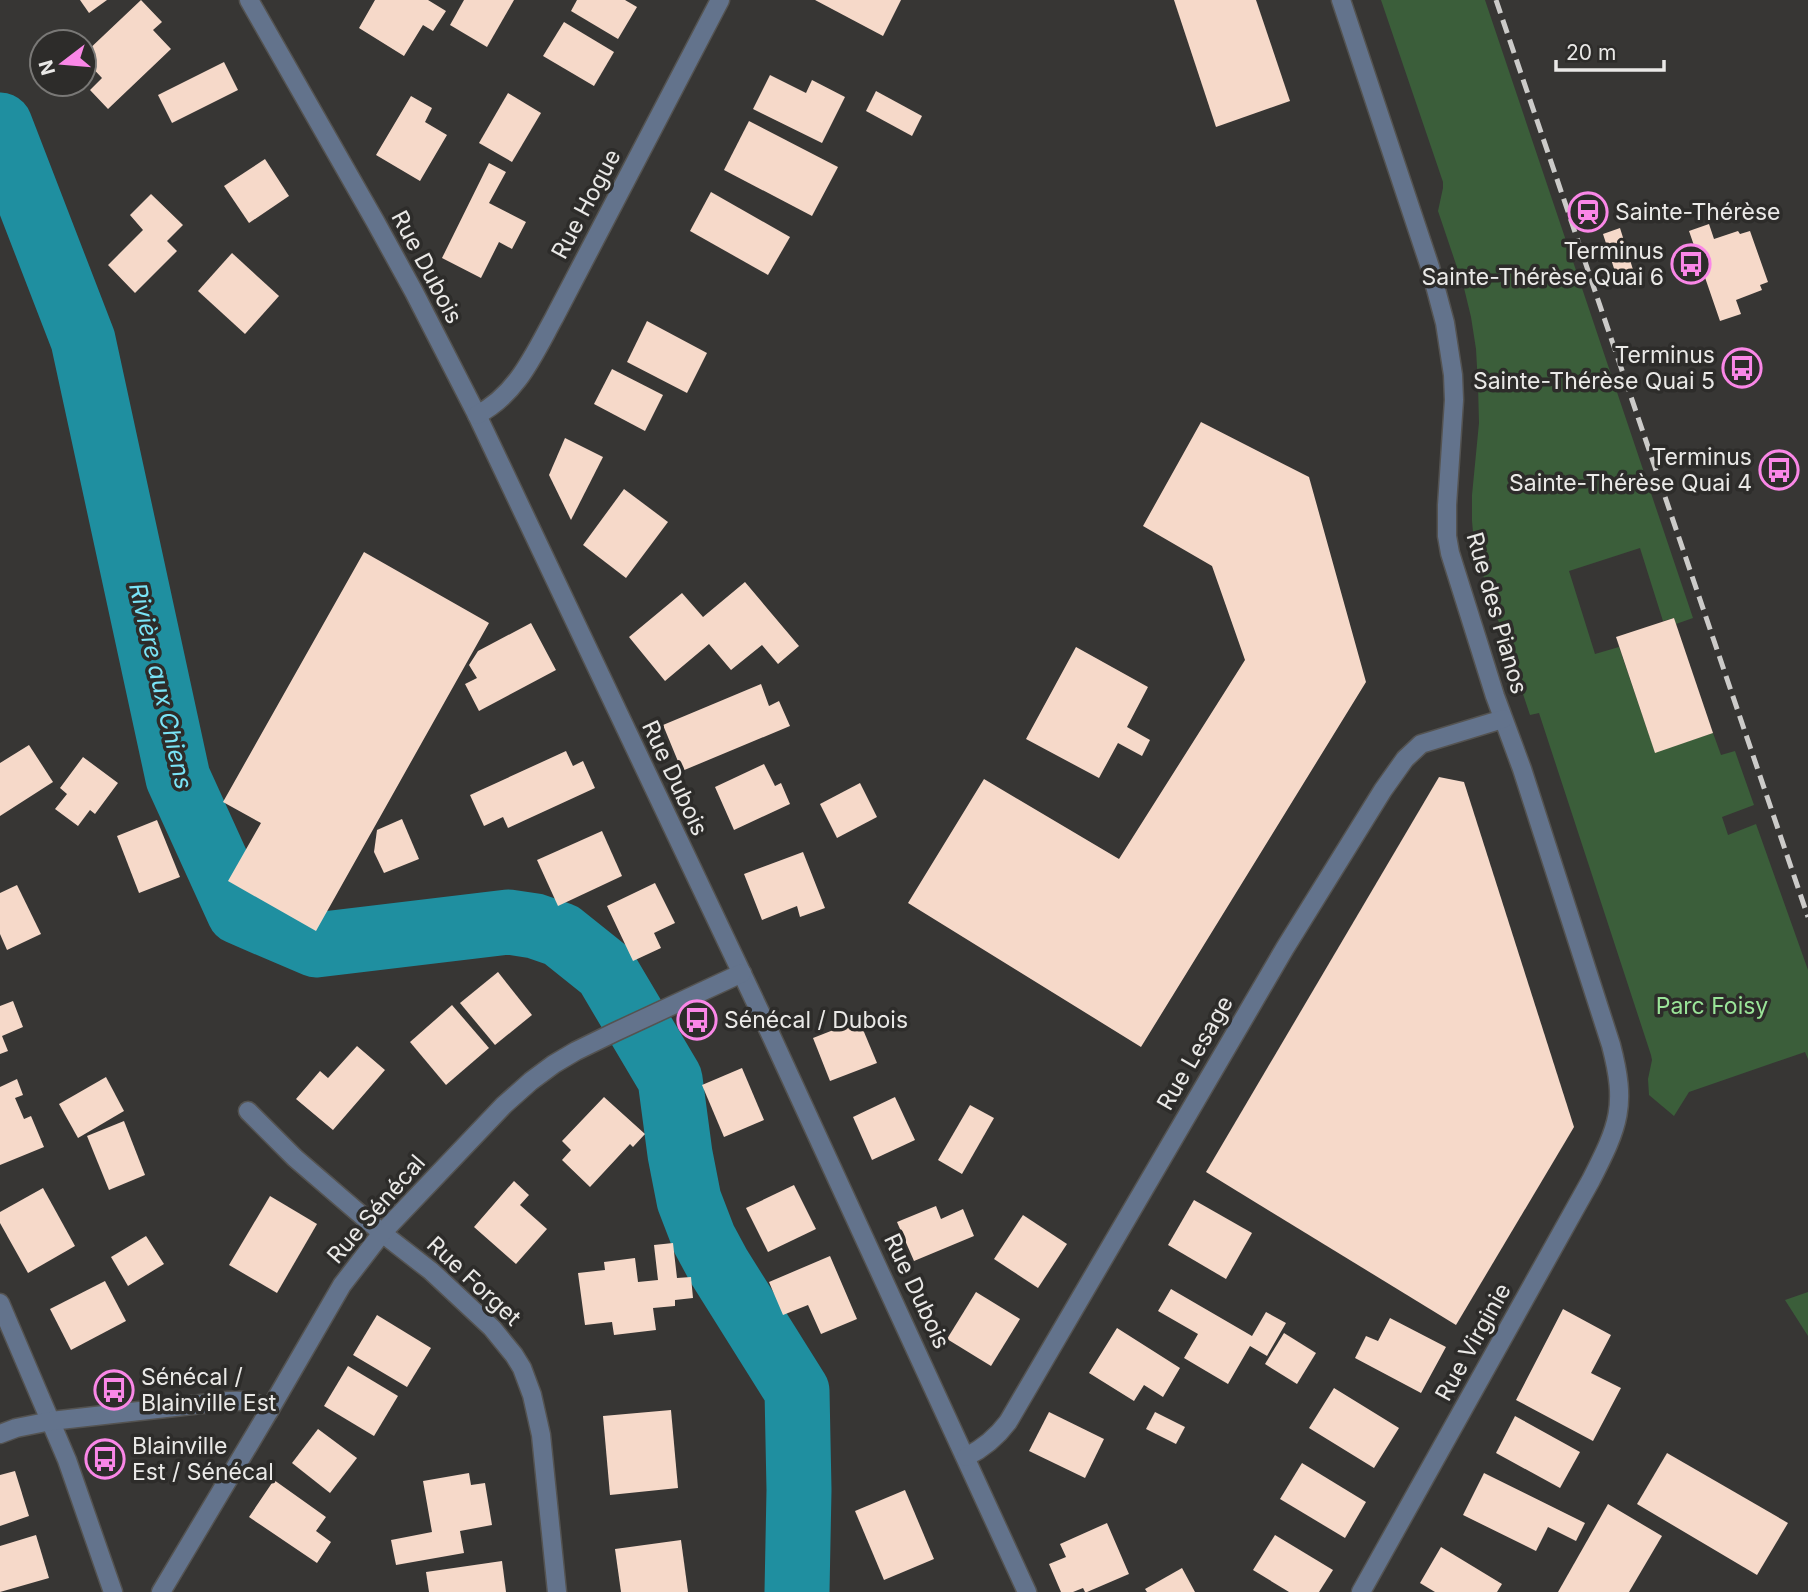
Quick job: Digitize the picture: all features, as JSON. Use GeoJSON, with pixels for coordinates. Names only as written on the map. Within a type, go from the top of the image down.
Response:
{"type":"FeatureCollection","features":[{"type":"Feature","properties":{"kind":"street","name":"Rue Dubois"},"geometry":{"type":"LineString","coordinates":[[249,0],[375,221],[477,415],[742,973],[1027,1592]]}},
{"type":"Feature","properties":{"kind":"street","name":"Rue Hogue"},"geometry":{"type":"LineString","coordinates":[[477,415],[502,399],[527,365],[720,0]]}},
{"type":"Feature","properties":{"kind":"street","name":"Rue des Pianos"},"geometry":{"type":"LineString","coordinates":[[1341,0],[1446,323],[1454,400],[1447,536],[1455,573],[1522,769],[1611,1045],[1619,1082],[1619,1112]]}},
{"type":"Feature","properties":{"kind":"street","name":"Rue Lesage"},"geometry":{"type":"LineString","coordinates":[[966,1457],[986,1446],[1008,1422],[1285,948],[1405,759],[1420,744],[1503,719]]}},
{"type":"Feature","properties":{"kind":"street","name":"Rue Sénécal"},"geometry":{"type":"LineString","coordinates":[[161,1592],[342,1285],[382,1233],[504,1105],[554,1064],[615,1031],[742,973]]}},
{"type":"Feature","properties":{"kind":"street","name":"Rue Forget"},"geometry":{"type":"LineString","coordinates":[[248,1111],[295,1158],[431,1271],[492,1328],[514,1355],[522,1368],[541,1435],[557,1592]]}},
{"type":"Feature","properties":{"kind":"street","name":"Rue Virginie"},"geometry":{"type":"LineString","coordinates":[[1362,1592],[1591,1180],[1607,1150],[1619,1112]]}},
{"type":"Feature","properties":{"kind":"street"},"geometry":{"type":"LineString","coordinates":[[0,1303],[51,1421],[113,1592]]}},
{"type":"Feature","properties":{"kind":"street"},"geometry":{"type":"LineString","coordinates":[[0,1434],[51,1421],[240,1400],[250,1400],[269,1411]]}},
{"type":"Feature","properties":{"kind":"green space","name":"Parc Foisy"},"geometry":{"type":"Polygon","coordinates":[[[1381,0],[1485,0],[1693,618],[1676,624],[1674,618],[1663,621],[1640,548],[1569,571],[1595,654],[1619,647],[1655,752],[1713,733],[1721,755],[1735,751],[1754,805],[1722,817],[1728,835],[1756,824],[1808,970],[1808,1059],[1805,1052],[1689,1092],[1674,1116],[1649,1095],[1651,1055],[1539,713],[1530,715],[1480,566],[1472,521],[1479,423],[1476,349],[1471,317],[1438,211],[1443,182],[1381,0]]]}},
{"type":"Feature","properties":{"kind":"green space"},"geometry":{"type":"Polygon","coordinates":[[[1808,1292],[1808,1336],[1785,1300],[1808,1292]]]}},
{"type":"Feature","properties":{"kind":"building"},"geometry":{"type":"Polygon","coordinates":[[[80,0],[107,0],[89,13],[80,0]]]}},
{"type":"Feature","properties":{"kind":"building"},"geometry":{"type":"Polygon","coordinates":[[[141,0],[162,22],[153,30],[171,49],[108,109],[98,98],[98,82],[102,78],[98,74],[98,41],[141,0]]]}},
{"type":"Feature","properties":{"kind":"building"},"geometry":{"type":"Polygon","coordinates":[[[375,0],[428,0],[446,11],[433,31],[423,25],[404,56],[359,28],[375,0]]]}},
{"type":"Feature","properties":{"kind":"building"},"geometry":{"type":"Polygon","coordinates":[[[464,0],[514,0],[487,47],[450,25],[464,0]]]}},
{"type":"Feature","properties":{"kind":"building"},"geometry":{"type":"Polygon","coordinates":[[[577,0],[625,0],[637,7],[618,39],[571,11],[577,0]]]}},
{"type":"Feature","properties":{"kind":"building"},"geometry":{"type":"Polygon","coordinates":[[[815,0],[901,0],[883,36],[815,0]]]}},
{"type":"Feature","properties":{"kind":"building"},"geometry":{"type":"Polygon","coordinates":[[[1174,0],[1256,0],[1290,101],[1216,127],[1174,0]]]}},
{"type":"Feature","properties":{"kind":"building"},"geometry":{"type":"Polygon","coordinates":[[[564,22],[614,52],[594,86],[543,56],[564,22]]]}},
{"type":"Feature","properties":{"kind":"building"},"geometry":{"type":"Polygon","coordinates":[[[224,62],[238,90],[172,123],[158,95],[224,62]]]}},
{"type":"Feature","properties":{"kind":"building"},"geometry":{"type":"Polygon","coordinates":[[[770,75],[806,93],[812,80],[845,97],[822,143],[753,109],[770,75]]]}},
{"type":"Feature","properties":{"kind":"building"},"geometry":{"type":"Polygon","coordinates":[[[876,91],[922,116],[912,136],[866,111],[876,91]]]}},
{"type":"Feature","properties":{"kind":"building"},"geometry":{"type":"Polygon","coordinates":[[[508,93],[541,113],[512,162],[479,143],[508,93]]]}},
{"type":"Feature","properties":{"kind":"building"},"geometry":{"type":"Polygon","coordinates":[[[411,96],[432,108],[425,122],[447,135],[420,181],[376,155],[411,96]]]}},
{"type":"Feature","properties":{"kind":"building"},"geometry":{"type":"Polygon","coordinates":[[[749,121],[838,167],[812,216],[724,170],[749,121]]]}},
{"type":"Feature","properties":{"kind":"building"},"geometry":{"type":"Polygon","coordinates":[[[265,159],[289,196],[249,223],[224,186],[265,159]]]}},
{"type":"Feature","properties":{"kind":"building"},"geometry":{"type":"Polygon","coordinates":[[[489,163],[506,172],[489,203],[526,222],[512,249],[499,242],[481,278],[442,258],[489,163]]]}},
{"type":"Feature","properties":{"kind":"building"},"geometry":{"type":"Polygon","coordinates":[[[711,192],[790,237],[768,275],[690,231],[711,192]]]}},
{"type":"Feature","properties":{"kind":"building"},"geometry":{"type":"Polygon","coordinates":[[[151,194],[183,225],[167,241],[177,251],[135,293],[108,265],[143,230],[130,215],[151,194]]]}},
{"type":"Feature","properties":{"kind":"building"},"geometry":{"type":"Polygon","coordinates":[[[1709,224],[1714,239],[1738,231],[1740,234],[1750,231],[1768,282],[1760,285],[1762,290],[1736,300],[1741,314],[1720,321],[1689,231],[1709,224]]]}},
{"type":"Feature","properties":{"kind":"building"},"geometry":{"type":"Polygon","coordinates":[[[1620,228],[1635,276],[1618,281],[1603,234],[1620,228]]]}},
{"type":"Feature","properties":{"kind":"building"},"geometry":{"type":"Polygon","coordinates":[[[232,253],[279,296],[245,334],[198,291],[232,253]]]}},
{"type":"Feature","properties":{"kind":"building"},"geometry":{"type":"Polygon","coordinates":[[[647,321],[707,353],[687,393],[627,362],[647,321]]]}},
{"type":"Feature","properties":{"kind":"building"},"geometry":{"type":"Polygon","coordinates":[[[612,369],[663,395],[645,431],[594,404],[612,369]]]}},
{"type":"Feature","properties":{"kind":"building"},"geometry":{"type":"Polygon","coordinates":[[[1201,422],[1309,477],[1366,682],[1141,1047],[908,903],[984,779],[1119,859],[1245,660],[1212,566],[1143,526],[1201,422]]]}},
{"type":"Feature","properties":{"kind":"building"},"geometry":{"type":"Polygon","coordinates":[[[565,438],[603,457],[571,520],[549,475],[565,438]]]}},
{"type":"Feature","properties":{"kind":"building"},"geometry":{"type":"Polygon","coordinates":[[[624,489],[668,522],[626,578],[583,545],[624,489]]]}},
{"type":"Feature","properties":{"kind":"building"},"geometry":{"type":"Polygon","coordinates":[[[364,552],[489,623],[316,931],[228,881],[261,823],[223,802],[364,552]]]}},
{"type":"Feature","properties":{"kind":"building"},"geometry":{"type":"Polygon","coordinates":[[[745,582],[799,646],[778,664],[762,645],[731,670],[709,644],[665,681],[629,637],[682,593],[703,617],[745,582]]]}},
{"type":"Feature","properties":{"kind":"building"},"geometry":{"type":"Polygon","coordinates":[[[1674,618],[1713,733],[1655,753],[1616,637],[1674,618]]]}},
{"type":"Feature","properties":{"kind":"building"},"geometry":{"type":"Polygon","coordinates":[[[531,623],[556,670],[479,711],[465,684],[477,678],[469,665],[478,651],[531,623]]]}},
{"type":"Feature","properties":{"kind":"building"},"geometry":{"type":"Polygon","coordinates":[[[1076,647],[1148,687],[1127,727],[1150,740],[1142,756],[1118,743],[1099,778],[1026,739],[1076,647]]]}},
{"type":"Feature","properties":{"kind":"building"},"geometry":{"type":"Polygon","coordinates":[[[761,684],[769,706],[779,701],[790,726],[682,771],[663,725],[761,684]]]}},
{"type":"Feature","properties":{"kind":"building"},"geometry":{"type":"Polygon","coordinates":[[[29,745],[53,782],[0,816],[0,763],[29,745]]]}},
{"type":"Feature","properties":{"kind":"building"},"geometry":{"type":"Polygon","coordinates":[[[566,751],[573,766],[583,761],[595,788],[508,828],[503,817],[484,826],[470,795],[566,751]]]}},
{"type":"Feature","properties":{"kind":"building"},"geometry":{"type":"Polygon","coordinates":[[[83,757],[118,783],[95,814],[90,810],[78,826],[55,809],[67,794],[60,788],[83,757]]]}},
{"type":"Feature","properties":{"kind":"building"},"geometry":{"type":"Polygon","coordinates":[[[764,764],[775,786],[781,783],[790,804],[734,830],[715,787],[764,764]]]}},
{"type":"Feature","properties":{"kind":"building"},"geometry":{"type":"Polygon","coordinates":[[[1439,777],[1464,782],[1574,1127],[1456,1325],[1206,1172],[1439,777]]]}},
{"type":"Feature","properties":{"kind":"building"},"geometry":{"type":"Polygon","coordinates":[[[860,783],[877,817],[837,838],[820,804],[860,783]]]}},
{"type":"Feature","properties":{"kind":"building"},"geometry":{"type":"Polygon","coordinates":[[[402,819],[419,859],[384,873],[374,852],[377,830],[402,819]]]}},
{"type":"Feature","properties":{"kind":"building"},"geometry":{"type":"Polygon","coordinates":[[[157,820],[180,877],[139,893],[117,836],[157,820]]]}},
{"type":"Feature","properties":{"kind":"building"},"geometry":{"type":"Polygon","coordinates":[[[602,831],[622,876],[558,906],[537,860],[602,831]]]}},
{"type":"Feature","properties":{"kind":"building"},"geometry":{"type":"Polygon","coordinates":[[[803,852],[825,908],[800,917],[797,906],[762,920],[744,874],[803,852]]]}},
{"type":"Feature","properties":{"kind":"building"},"geometry":{"type":"Polygon","coordinates":[[[655,883],[675,923],[654,933],[661,948],[633,961],[607,906],[655,883]]]}},
{"type":"Feature","properties":{"kind":"building"},"geometry":{"type":"Polygon","coordinates":[[[17,885],[41,934],[7,950],[0,934],[0,893],[17,885]]]}},
{"type":"Feature","properties":{"kind":"building"},"geometry":{"type":"Polygon","coordinates":[[[498,972],[532,1015],[495,1045],[460,1003],[498,972]]]}},
{"type":"Feature","properties":{"kind":"building"},"geometry":{"type":"Polygon","coordinates":[[[13,1001],[23,1027],[2,1036],[8,1051],[0,1054],[0,1006],[13,1001]]]}},
{"type":"Feature","properties":{"kind":"building"},"geometry":{"type":"Polygon","coordinates":[[[452,1005],[489,1048],[446,1085],[410,1042],[452,1005]]]}},
{"type":"Feature","properties":{"kind":"building"},"geometry":{"type":"Polygon","coordinates":[[[859,1020],[877,1063],[830,1081],[813,1038],[859,1020]]]}},
{"type":"Feature","properties":{"kind":"building"},"geometry":{"type":"Polygon","coordinates":[[[357,1046],[385,1070],[333,1130],[296,1099],[320,1071],[328,1078],[357,1046]]]}},
{"type":"Feature","properties":{"kind":"building"},"geometry":{"type":"Polygon","coordinates":[[[742,1068],[764,1120],[724,1137],[702,1085],[742,1068]]]}},
{"type":"Feature","properties":{"kind":"building"},"geometry":{"type":"Polygon","coordinates":[[[106,1077],[124,1111],[78,1138],[59,1104],[106,1077]]]}},
{"type":"Feature","properties":{"kind":"building"},"geometry":{"type":"Polygon","coordinates":[[[17,1079],[23,1095],[15,1098],[24,1119],[31,1116],[44,1147],[0,1165],[0,1087],[17,1079]]]}},
{"type":"Feature","properties":{"kind":"building"},"geometry":{"type":"Polygon","coordinates":[[[604,1097],[645,1134],[633,1147],[630,1144],[590,1187],[562,1160],[571,1150],[562,1141],[604,1097]]]}},
{"type":"Feature","properties":{"kind":"building"},"geometry":{"type":"Polygon","coordinates":[[[895,1097],[915,1140],[872,1160],[853,1117],[895,1097]]]}},
{"type":"Feature","properties":{"kind":"building"},"geometry":{"type":"Polygon","coordinates":[[[970,1105],[994,1118],[962,1174],[938,1160],[970,1105]]]}},
{"type":"Feature","properties":{"kind":"building"},"geometry":{"type":"Polygon","coordinates":[[[124,1121],[145,1175],[109,1190],[87,1136],[124,1121]]]}},
{"type":"Feature","properties":{"kind":"building"},"geometry":{"type":"Polygon","coordinates":[[[514,1181],[529,1195],[520,1205],[547,1229],[516,1264],[474,1227],[514,1181]]]}},
{"type":"Feature","properties":{"kind":"building"},"geometry":{"type":"Polygon","coordinates":[[[794,1185],[816,1229],[768,1252],[746,1208],[794,1185]]]}},
{"type":"Feature","properties":{"kind":"building"},"geometry":{"type":"Polygon","coordinates":[[[43,1188],[75,1246],[28,1273],[0,1223],[0,1212],[43,1188]]]}},
{"type":"Feature","properties":{"kind":"building"},"geometry":{"type":"Polygon","coordinates":[[[270,1196],[317,1224],[277,1293],[229,1265],[270,1196]]]}},
{"type":"Feature","properties":{"kind":"building"},"geometry":{"type":"Polygon","coordinates":[[[1194,1200],[1252,1233],[1226,1279],[1168,1245],[1194,1200]]]}},
{"type":"Feature","properties":{"kind":"building"},"geometry":{"type":"Polygon","coordinates":[[[936,1206],[941,1219],[963,1209],[974,1236],[914,1261],[897,1222],[936,1206]]]}},
{"type":"Feature","properties":{"kind":"building"},"geometry":{"type":"Polygon","coordinates":[[[1023,1215],[1067,1244],[1038,1288],[994,1259],[1023,1215]]]}},
{"type":"Feature","properties":{"kind":"building"},"geometry":{"type":"Polygon","coordinates":[[[146,1236],[164,1264],[128,1286],[111,1257],[146,1236]]]}},
{"type":"Feature","properties":{"kind":"building"},"geometry":{"type":"Polygon","coordinates":[[[673,1243],[677,1278],[691,1277],[693,1298],[675,1300],[675,1306],[653,1308],[656,1330],[614,1335],[612,1322],[585,1325],[578,1273],[605,1270],[604,1262],[635,1258],[638,1282],[658,1280],[654,1245],[673,1243]]]}},
{"type":"Feature","properties":{"kind":"building"},"geometry":{"type":"Polygon","coordinates":[[[830,1256],[857,1319],[821,1334],[808,1305],[783,1315],[769,1282],[830,1256]]]}},
{"type":"Feature","properties":{"kind":"building"},"geometry":{"type":"Polygon","coordinates":[[[105,1281],[126,1321],[71,1350],[50,1309],[105,1281]]]}},
{"type":"Feature","properties":{"kind":"building"},"geometry":{"type":"Polygon","coordinates":[[[1171,1289],[1252,1336],[1266,1312],[1286,1323],[1267,1356],[1250,1346],[1228,1384],[1184,1358],[1198,1334],[1158,1311],[1171,1289]]]}},
{"type":"Feature","properties":{"kind":"building"},"geometry":{"type":"Polygon","coordinates":[[[976,1292],[1020,1319],[991,1366],[947,1339],[976,1292]]]}},
{"type":"Feature","properties":{"kind":"building"},"geometry":{"type":"Polygon","coordinates":[[[1563,1309],[1611,1335],[1591,1373],[1621,1388],[1593,1441],[1516,1400],[1563,1309]]]}},
{"type":"Feature","properties":{"kind":"building"},"geometry":{"type":"Polygon","coordinates":[[[377,1315],[431,1348],[407,1387],[353,1355],[377,1315]]]}},
{"type":"Feature","properties":{"kind":"building"},"geometry":{"type":"Polygon","coordinates":[[[1390,1318],[1446,1347],[1421,1393],[1355,1358],[1366,1336],[1378,1341],[1390,1318]]]}},
{"type":"Feature","properties":{"kind":"building"},"geometry":{"type":"Polygon","coordinates":[[[1117,1328],[1180,1368],[1163,1397],[1144,1385],[1134,1401],[1089,1373],[1117,1328]]]}},
{"type":"Feature","properties":{"kind":"building"},"geometry":{"type":"Polygon","coordinates":[[[1284,1333],[1316,1353],[1297,1384],[1265,1364],[1284,1333]]]}},
{"type":"Feature","properties":{"kind":"building"},"geometry":{"type":"Polygon","coordinates":[[[348,1366],[398,1396],[374,1436],[324,1406],[348,1366]]]}},
{"type":"Feature","properties":{"kind":"building"},"geometry":{"type":"Polygon","coordinates":[[[1334,1388],[1399,1428],[1374,1468],[1309,1428],[1334,1388]]]}},
{"type":"Feature","properties":{"kind":"building"},"geometry":{"type":"Polygon","coordinates":[[[671,1410],[678,1488],[610,1495],[603,1416],[671,1410]]]}},
{"type":"Feature","properties":{"kind":"building"},"geometry":{"type":"Polygon","coordinates":[[[1049,1412],[1104,1439],[1085,1478],[1029,1451],[1049,1412]]]}},
{"type":"Feature","properties":{"kind":"building"},"geometry":{"type":"Polygon","coordinates":[[[1155,1412],[1185,1427],[1176,1444],[1146,1429],[1155,1412]]]}},
{"type":"Feature","properties":{"kind":"building"},"geometry":{"type":"Polygon","coordinates":[[[1515,1416],[1580,1452],[1560,1488],[1496,1453],[1515,1416]]]}},
{"type":"Feature","properties":{"kind":"building"},"geometry":{"type":"Polygon","coordinates":[[[318,1429],[357,1458],[330,1493],[292,1463],[318,1429]]]}},
{"type":"Feature","properties":{"kind":"building"},"geometry":{"type":"Polygon","coordinates":[[[1667,1453],[1788,1523],[1757,1575],[1637,1504],[1667,1453]]]}},
{"type":"Feature","properties":{"kind":"building"},"geometry":{"type":"Polygon","coordinates":[[[1302,1463],[1366,1502],[1345,1538],[1280,1499],[1302,1463]]]}},
{"type":"Feature","properties":{"kind":"building"},"geometry":{"type":"Polygon","coordinates":[[[15,1471],[29,1516],[0,1526],[0,1475],[15,1471]]]}},
{"type":"Feature","properties":{"kind":"building"},"geometry":{"type":"Polygon","coordinates":[[[469,1473],[471,1485],[485,1483],[492,1525],[460,1531],[464,1553],[396,1565],[391,1540],[432,1532],[423,1481],[469,1473]]]}},
{"type":"Feature","properties":{"kind":"building"},"geometry":{"type":"Polygon","coordinates":[[[1484,1473],[1585,1523],[1576,1541],[1548,1527],[1536,1551],[1463,1515],[1484,1473]]]}},
{"type":"Feature","properties":{"kind":"building"},"geometry":{"type":"Polygon","coordinates":[[[274,1480],[326,1517],[316,1531],[331,1542],[317,1563],[249,1517],[274,1480]]]}},
{"type":"Feature","properties":{"kind":"building"},"geometry":{"type":"Polygon","coordinates":[[[905,1490],[934,1559],[884,1580],[855,1511],[905,1490]]]}},
{"type":"Feature","properties":{"kind":"building"},"geometry":{"type":"Polygon","coordinates":[[[1608,1504],[1662,1536],[1629,1592],[1558,1592],[1608,1504]]]}},
{"type":"Feature","properties":{"kind":"building"},"geometry":{"type":"Polygon","coordinates":[[[1107,1523],[1129,1574],[1087,1592],[1083,1588],[1073,1592],[1061,1592],[1049,1564],[1066,1557],[1060,1544],[1107,1523]]]}},
{"type":"Feature","properties":{"kind":"building"},"geometry":{"type":"Polygon","coordinates":[[[36,1535],[49,1578],[0,1592],[0,1546],[36,1535]]]}},
{"type":"Feature","properties":{"kind":"building"},"geometry":{"type":"Polygon","coordinates":[[[1275,1535],[1333,1570],[1319,1592],[1289,1592],[1253,1570],[1275,1535]]]}},
{"type":"Feature","properties":{"kind":"building"},"geometry":{"type":"Polygon","coordinates":[[[681,1540],[688,1592],[621,1592],[615,1549],[681,1540]]]}},
{"type":"Feature","properties":{"kind":"building"},"geometry":{"type":"Polygon","coordinates":[[[1441,1547],[1502,1584],[1497,1592],[1435,1592],[1420,1583],[1441,1547]]]}},
{"type":"Feature","properties":{"kind":"building"},"geometry":{"type":"Polygon","coordinates":[[[502,1561],[506,1592],[429,1592],[426,1572],[502,1561]]]}},
{"type":"Feature","properties":{"kind":"building"},"geometry":{"type":"Polygon","coordinates":[[[1182,1568],[1195,1592],[1147,1592],[1145,1589],[1182,1568]]]}},
{"type":"Feature","properties":{"kind":"waterway","name":"Rivière aux Chiens"},"geometry":{"type":"LineString","coordinates":[[0,125],[83,340],[178,778],[239,912],[316,945],[508,922],[535,926],[561,935],[606,971],[670,1079],[689,1200],[704,1239],[797,1391],[797,1592]]}},
{"type":"Feature","properties":{"kind":"railway"},"geometry":{"type":"LineString","coordinates":[[1496,0],[1808,917]]}},
{"type":"Feature","properties":{"kind":"place","name":"Sainte-Thérèse"},"geometry":{"type":"Point","coordinates":[1588,212]}},
{"type":"Feature","properties":{"kind":"place","name":"Terminus Sainte-Thérèse Quai 6"},"geometry":{"type":"Point","coordinates":[1691,264]}},
{"type":"Feature","properties":{"kind":"place","name":"Terminus Sainte-Thérèse Quai 5"},"geometry":{"type":"Point","coordinates":[1742,368]}},
{"type":"Feature","properties":{"kind":"place","name":"Terminus Sainte-Thérèse Quai 4"},"geometry":{"type":"Point","coordinates":[1779,470]}},
{"type":"Feature","properties":{"kind":"place","name":"Sénécal / Dubois"},"geometry":{"type":"Point","coordinates":[697,1020]}},
{"type":"Feature","properties":{"kind":"place","name":"Sénécal / Blainville Est"},"geometry":{"type":"Point","coordinates":[114,1390]}},
{"type":"Feature","properties":{"kind":"place","name":"Blainville Est / Sénécal"},"geometry":{"type":"Point","coordinates":[105,1459]}}]}
